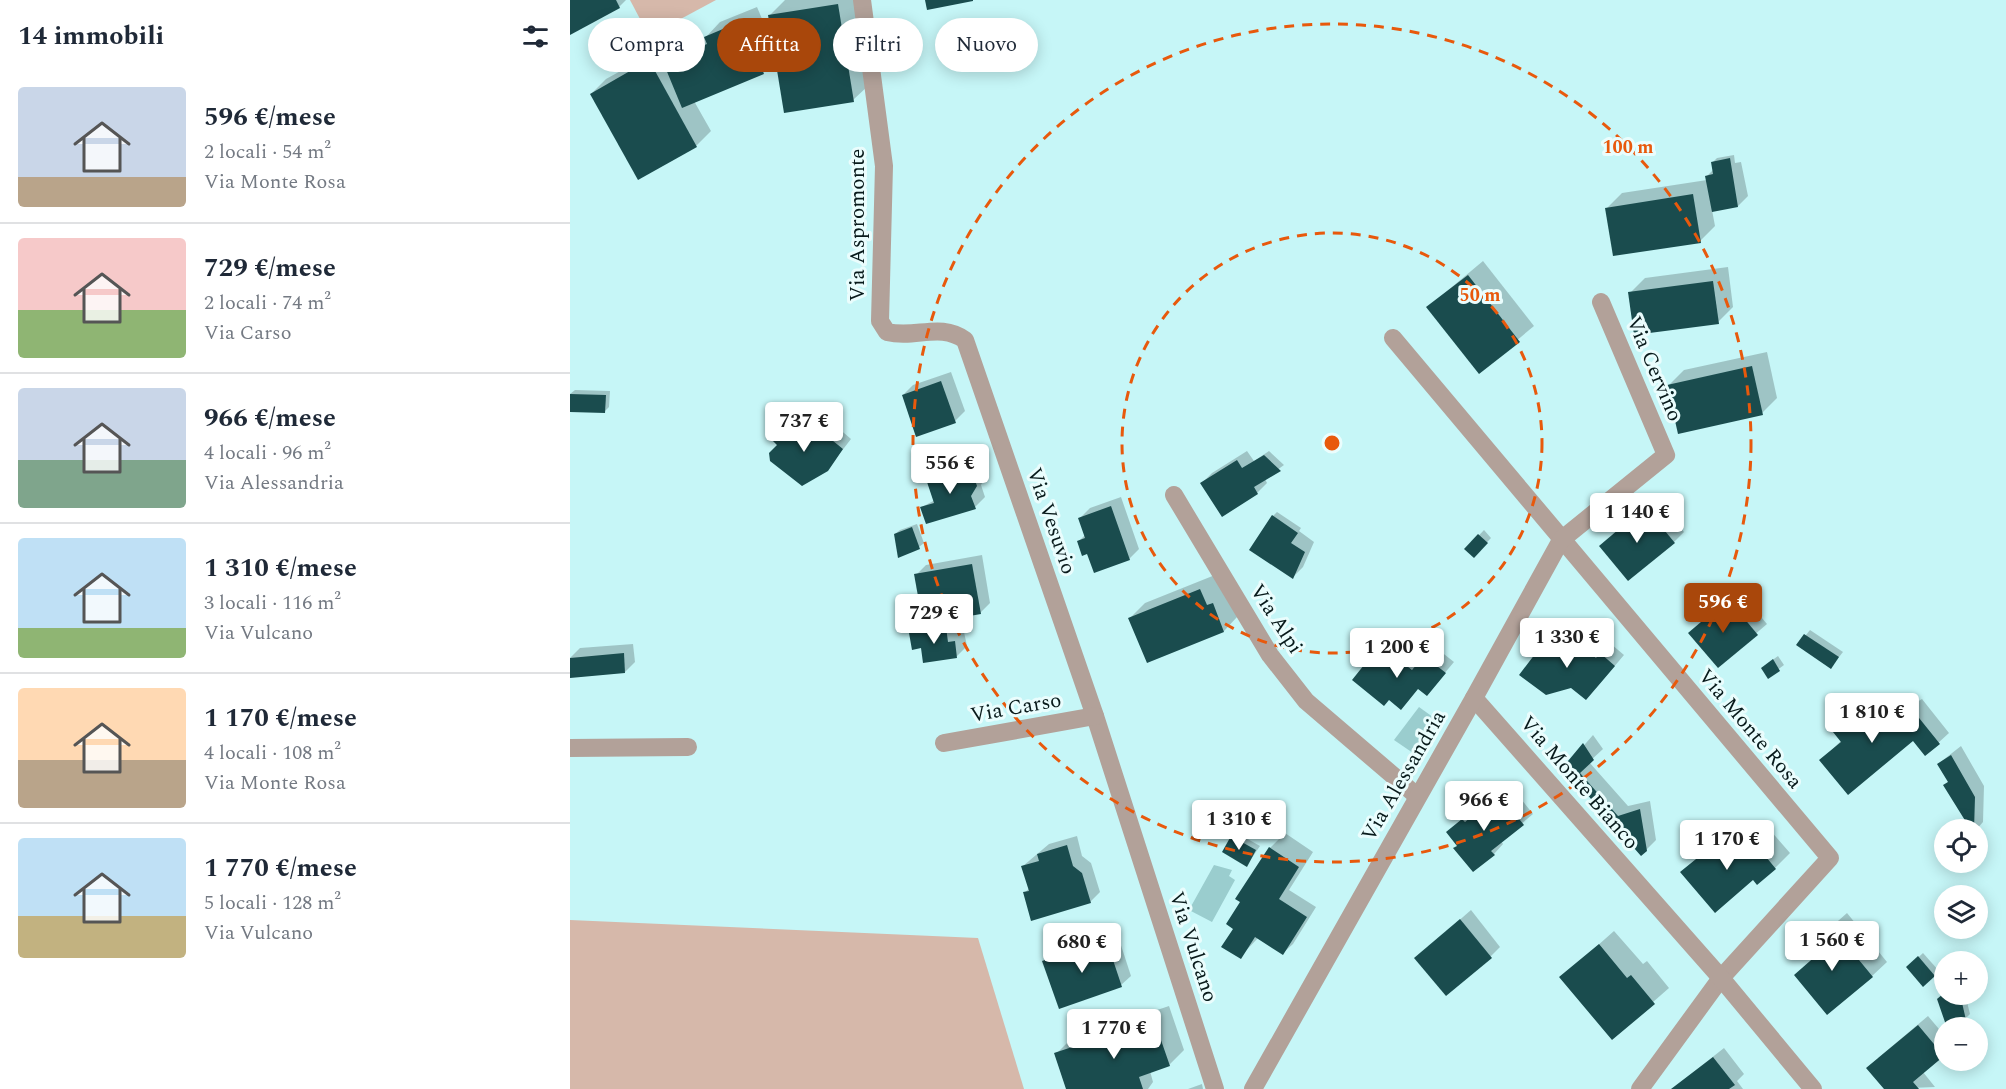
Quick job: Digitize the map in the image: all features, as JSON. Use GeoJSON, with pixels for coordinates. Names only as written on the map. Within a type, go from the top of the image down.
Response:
{"type":"FeatureCollection","features":[{"type":"Feature","properties":{"kind":"street","name":"Via Aspromonte"},"geometry":{"type":"LineString","coordinates":[[862,0],[884,166],[880,321],[887,332],[902,336],[953,332],[965,340]]}},
{"type":"Feature","properties":{"kind":"street","name":"Via Cervino"},"geometry":{"type":"LineString","coordinates":[[1601,302],[1666,455]]}},
{"type":"Feature","properties":{"kind":"street","name":"Via Monte Rosa"},"geometry":{"type":"LineString","coordinates":[[1393,338],[1830,858],[1721,978]]}},
{"type":"Feature","properties":{"kind":"street","name":"Via Vesuvio"},"geometry":{"type":"LineString","coordinates":[[965,340],[1095,716]]}},
{"type":"Feature","properties":{"kind":"street","name":"Via Alessandria"},"geometry":{"type":"LineString","coordinates":[[1253,1089],[1561,540],[1666,455]]}},
{"type":"Feature","properties":{"kind":"street","name":"Via Alpi"},"geometry":{"type":"LineString","coordinates":[[1174,495],[1270,655],[1306,701],[1417,796]]}},
{"type":"Feature","properties":{"kind":"street","name":"Via Monte Bianco"},"geometry":{"type":"LineString","coordinates":[[1474,698],[1721,978],[1813,1089]]}},
{"type":"Feature","properties":{"kind":"street","name":"Via Carso"},"geometry":{"type":"LineString","coordinates":[[944,743],[1095,716]]}},
{"type":"Feature","properties":{"kind":"street","name":"Via Vulcano"},"geometry":{"type":"LineString","coordinates":[[1095,716],[1215,1089]]}},
{"type":"Feature","properties":{"kind":"street"},"geometry":{"type":"LineString","coordinates":[[570,748],[688,747]]}},
{"type":"Feature","properties":{"kind":"street"},"geometry":{"type":"LineString","coordinates":[[1640,1089],[1721,978]]}},
{"type":"Feature","properties":{"kind":"shaded area"},"geometry":{"type":"Polygon","coordinates":[[[630,0],[716,0],[682,18],[640,18],[630,0]]]}},
{"type":"Feature","properties":{"kind":"shaded area"},"geometry":{"type":"Polygon","coordinates":[[[570,920],[978,938],[1024,1089],[570,1089],[570,920]]]}},
{"type":"Feature","properties":{"kind":"water"},"geometry":{"type":"Polygon","coordinates":[[[1419,707],[1437,720],[1413,753],[1394,740],[1419,707]]]}},
{"type":"Feature","properties":{"kind":"water"},"geometry":{"type":"Polygon","coordinates":[[[1214,865],[1232,870],[1229,876],[1235,880],[1212,922],[1189,910],[1214,865]]]}},
{"type":"Feature","properties":{"kind":"building"},"geometry":{"type":"Polygon","coordinates":[[[570,0],[616,0],[620,8],[601,18],[588,18],[588,25],[570,35],[570,0]]]}},
{"type":"Feature","properties":{"kind":"building"},"geometry":{"type":"Polygon","coordinates":[[[925,0],[973,0],[973,1],[927,10],[925,0]]]}},
{"type":"Feature","properties":{"kind":"building"},"geometry":{"type":"Polygon","coordinates":[[[838,4],[840,18],[833,18],[833,72],[849,72],[854,102],[784,113],[777,72],[821,72],[821,18],[768,18],[768,15],[838,4]]]}},
{"type":"Feature","properties":{"kind":"building"},"geometry":{"type":"Polygon","coordinates":[[[717,32],[717,72],[763,72],[764,74],[682,108],[667,72],[705,72],[705,45],[707,44],[705,37],[717,32]]]}},
{"type":"Feature","properties":{"kind":"building"},"geometry":{"type":"Polygon","coordinates":[[[628,72],[656,72],[697,147],[638,180],[590,94],[628,72]]]}},
{"type":"Feature","properties":{"kind":"building"},"geometry":{"type":"Polygon","coordinates":[[[1730,158],[1738,207],[1712,212],[1705,176],[1713,174],[1711,162],[1730,158]]]}},
{"type":"Feature","properties":{"kind":"building"},"geometry":{"type":"Polygon","coordinates":[[[1693,194],[1701,243],[1613,256],[1605,208],[1693,194]]]}},
{"type":"Feature","properties":{"kind":"building"},"geometry":{"type":"Polygon","coordinates":[[[1468,275],[1520,342],[1479,374],[1426,307],[1468,275]]]}},
{"type":"Feature","properties":{"kind":"building"},"geometry":{"type":"Polygon","coordinates":[[[1713,281],[1719,324],[1634,335],[1628,292],[1713,281]]]}},
{"type":"Feature","properties":{"kind":"building"},"geometry":{"type":"Polygon","coordinates":[[[1752,366],[1763,415],[1678,434],[1667,385],[1752,366]]]}},
{"type":"Feature","properties":{"kind":"building"},"geometry":{"type":"Polygon","coordinates":[[[941,381],[956,423],[916,437],[902,395],[941,381]]]}},
{"type":"Feature","properties":{"kind":"building"},"geometry":{"type":"Polygon","coordinates":[[[570,394],[606,395],[605,413],[570,412],[570,394]]]}},
{"type":"Feature","properties":{"kind":"building"},"geometry":{"type":"Polygon","coordinates":[[[798,424],[812,424],[843,449],[828,471],[802,486],[770,461],[769,453],[777,445],[772,440],[777,430],[784,426],[789,433],[798,424]]]}},
{"type":"Feature","properties":{"kind":"building"},"geometry":{"type":"Polygon","coordinates":[[[1264,455],[1281,471],[1254,487],[1258,494],[1222,517],[1200,483],[1237,460],[1242,468],[1264,455]]]}},
{"type":"Feature","properties":{"kind":"building"},"geometry":{"type":"Polygon","coordinates":[[[970,465],[977,486],[971,496],[976,509],[926,524],[920,507],[934,503],[926,479],[970,465]]]}},
{"type":"Feature","properties":{"kind":"building"},"geometry":{"type":"Polygon","coordinates":[[[1111,506],[1130,560],[1094,573],[1087,554],[1082,556],[1077,541],[1085,538],[1078,518],[1111,506]]]}},
{"type":"Feature","properties":{"kind":"building"},"geometry":{"type":"Polygon","coordinates":[[[1645,507],[1675,543],[1628,581],[1599,546],[1645,507]]]}},
{"type":"Feature","properties":{"kind":"building"},"geometry":{"type":"Polygon","coordinates":[[[1272,515],[1298,533],[1291,543],[1305,552],[1293,579],[1249,550],[1272,515]]]}},
{"type":"Feature","properties":{"kind":"building"},"geometry":{"type":"Polygon","coordinates":[[[912,527],[920,549],[898,558],[894,534],[912,527]]]}},
{"type":"Feature","properties":{"kind":"building"},"geometry":{"type":"Polygon","coordinates":[[[1478,534],[1488,543],[1474,558],[1464,549],[1478,534]]]}},
{"type":"Feature","properties":{"kind":"building"},"geometry":{"type":"Polygon","coordinates":[[[972,564],[981,614],[923,624],[914,574],[972,564]]]}},
{"type":"Feature","properties":{"kind":"building"},"geometry":{"type":"Polygon","coordinates":[[[1200,589],[1207,605],[1213,603],[1224,632],[1147,663],[1128,618],[1200,589]]]}},
{"type":"Feature","properties":{"kind":"building"},"geometry":{"type":"Polygon","coordinates":[[[1728,599],[1758,635],[1718,668],[1688,633],[1728,599]]]}},
{"type":"Feature","properties":{"kind":"building"},"geometry":{"type":"Polygon","coordinates":[[[946,627],[948,642],[955,641],[957,658],[923,663],[921,648],[912,650],[909,633],[946,627]]]}},
{"type":"Feature","properties":{"kind":"building"},"geometry":{"type":"Polygon","coordinates":[[[1804,634],[1839,657],[1831,669],[1796,645],[1804,634]]]}},
{"type":"Feature","properties":{"kind":"building"},"geometry":{"type":"Polygon","coordinates":[[[1548,637],[1563,649],[1587,637],[1590,640],[1584,648],[1596,658],[1600,653],[1615,666],[1586,700],[1571,688],[1546,695],[1519,675],[1548,637]]]}},
{"type":"Feature","properties":{"kind":"building"},"geometry":{"type":"Polygon","coordinates":[[[1376,650],[1390,660],[1394,656],[1412,670],[1424,656],[1446,673],[1427,696],[1418,689],[1401,710],[1389,700],[1384,706],[1352,680],[1376,650]]]}},
{"type":"Feature","properties":{"kind":"building"},"geometry":{"type":"Polygon","coordinates":[[[624,653],[625,673],[570,678],[570,658],[624,653]]]}},
{"type":"Feature","properties":{"kind":"building"},"geometry":{"type":"Polygon","coordinates":[[[1773,659],[1780,671],[1768,679],[1761,668],[1773,659]]]}},
{"type":"Feature","properties":{"kind":"building"},"geometry":{"type":"Polygon","coordinates":[[[1901,702],[1907,711],[1911,708],[1940,744],[1925,756],[1913,741],[1848,795],[1819,760],[1841,742],[1825,722],[1845,705],[1861,725],[1867,720],[1871,726],[1901,702]]]}},
{"type":"Feature","properties":{"kind":"building"},"geometry":{"type":"Polygon","coordinates":[[[1583,743],[1594,760],[1580,773],[1618,816],[1640,809],[1647,851],[1641,856],[1563,767],[1583,743]]]}},
{"type":"Feature","properties":{"kind":"building"},"geometry":{"type":"Polygon","coordinates":[[[1951,755],[1975,797],[1974,819],[1964,819],[1943,785],[1948,782],[1937,764],[1951,755]]]}},
{"type":"Feature","properties":{"kind":"building"},"geometry":{"type":"Polygon","coordinates":[[[1499,794],[1524,825],[1491,851],[1495,855],[1473,872],[1453,848],[1457,846],[1446,832],[1462,819],[1465,822],[1499,794]]]}},
{"type":"Feature","properties":{"kind":"building"},"geometry":{"type":"Polygon","coordinates":[[[1747,834],[1776,869],[1757,885],[1753,880],[1715,913],[1680,872],[1722,838],[1730,848],[1747,834]]]}},
{"type":"Feature","properties":{"kind":"building"},"geometry":{"type":"Polygon","coordinates":[[[1231,836],[1256,850],[1247,867],[1222,852],[1231,836]]]}},
{"type":"Feature","properties":{"kind":"building"},"geometry":{"type":"Polygon","coordinates":[[[1067,845],[1073,866],[1082,873],[1091,903],[1031,921],[1023,892],[1029,891],[1021,866],[1039,861],[1037,854],[1067,845]]]}},
{"type":"Feature","properties":{"kind":"building"},"geometry":{"type":"Polygon","coordinates":[[[1269,847],[1299,867],[1279,899],[1307,917],[1283,955],[1255,937],[1241,959],[1221,947],[1233,929],[1226,924],[1240,902],[1235,899],[1269,847]]]}},
{"type":"Feature","properties":{"kind":"building"},"geometry":{"type":"Polygon","coordinates":[[[1460,919],[1492,958],[1446,996],[1414,958],[1460,919]]]}},
{"type":"Feature","properties":{"kind":"building"},"geometry":{"type":"Polygon","coordinates":[[[1831,926],[1873,977],[1827,1015],[1794,975],[1818,954],[1810,943],[1831,926]]]}},
{"type":"Feature","properties":{"kind":"building"},"geometry":{"type":"Polygon","coordinates":[[[1106,939],[1122,987],[1059,1009],[1042,961],[1106,939]]]}},
{"type":"Feature","properties":{"kind":"building"},"geometry":{"type":"Polygon","coordinates":[[[1599,944],[1627,978],[1631,975],[1655,1004],[1612,1040],[1559,977],[1599,944]]]}},
{"type":"Feature","properties":{"kind":"building"},"geometry":{"type":"Polygon","coordinates":[[[1918,956],[1934,977],[1923,987],[1906,967],[1918,956]]]}},
{"type":"Feature","properties":{"kind":"building"},"geometry":{"type":"Polygon","coordinates":[[[1939,1005],[1963,1005],[1965,1017],[1943,1017],[1939,1005]]]}},
{"type":"Feature","properties":{"kind":"building"},"geometry":{"type":"Polygon","coordinates":[[[1154,1020],[1170,1066],[1139,1077],[1143,1089],[1066,1089],[1054,1053],[1154,1020]]]}},
{"type":"Feature","properties":{"kind":"building"},"geometry":{"type":"Polygon","coordinates":[[[1918,1025],[1934,1044],[1934,1064],[1913,1082],[1919,1089],[1884,1089],[1866,1068],[1918,1025]]]}},
{"type":"Feature","properties":{"kind":"building"},"geometry":{"type":"Polygon","coordinates":[[[1713,1057],[1735,1085],[1729,1089],[1671,1089],[1713,1057]]]}}]}
